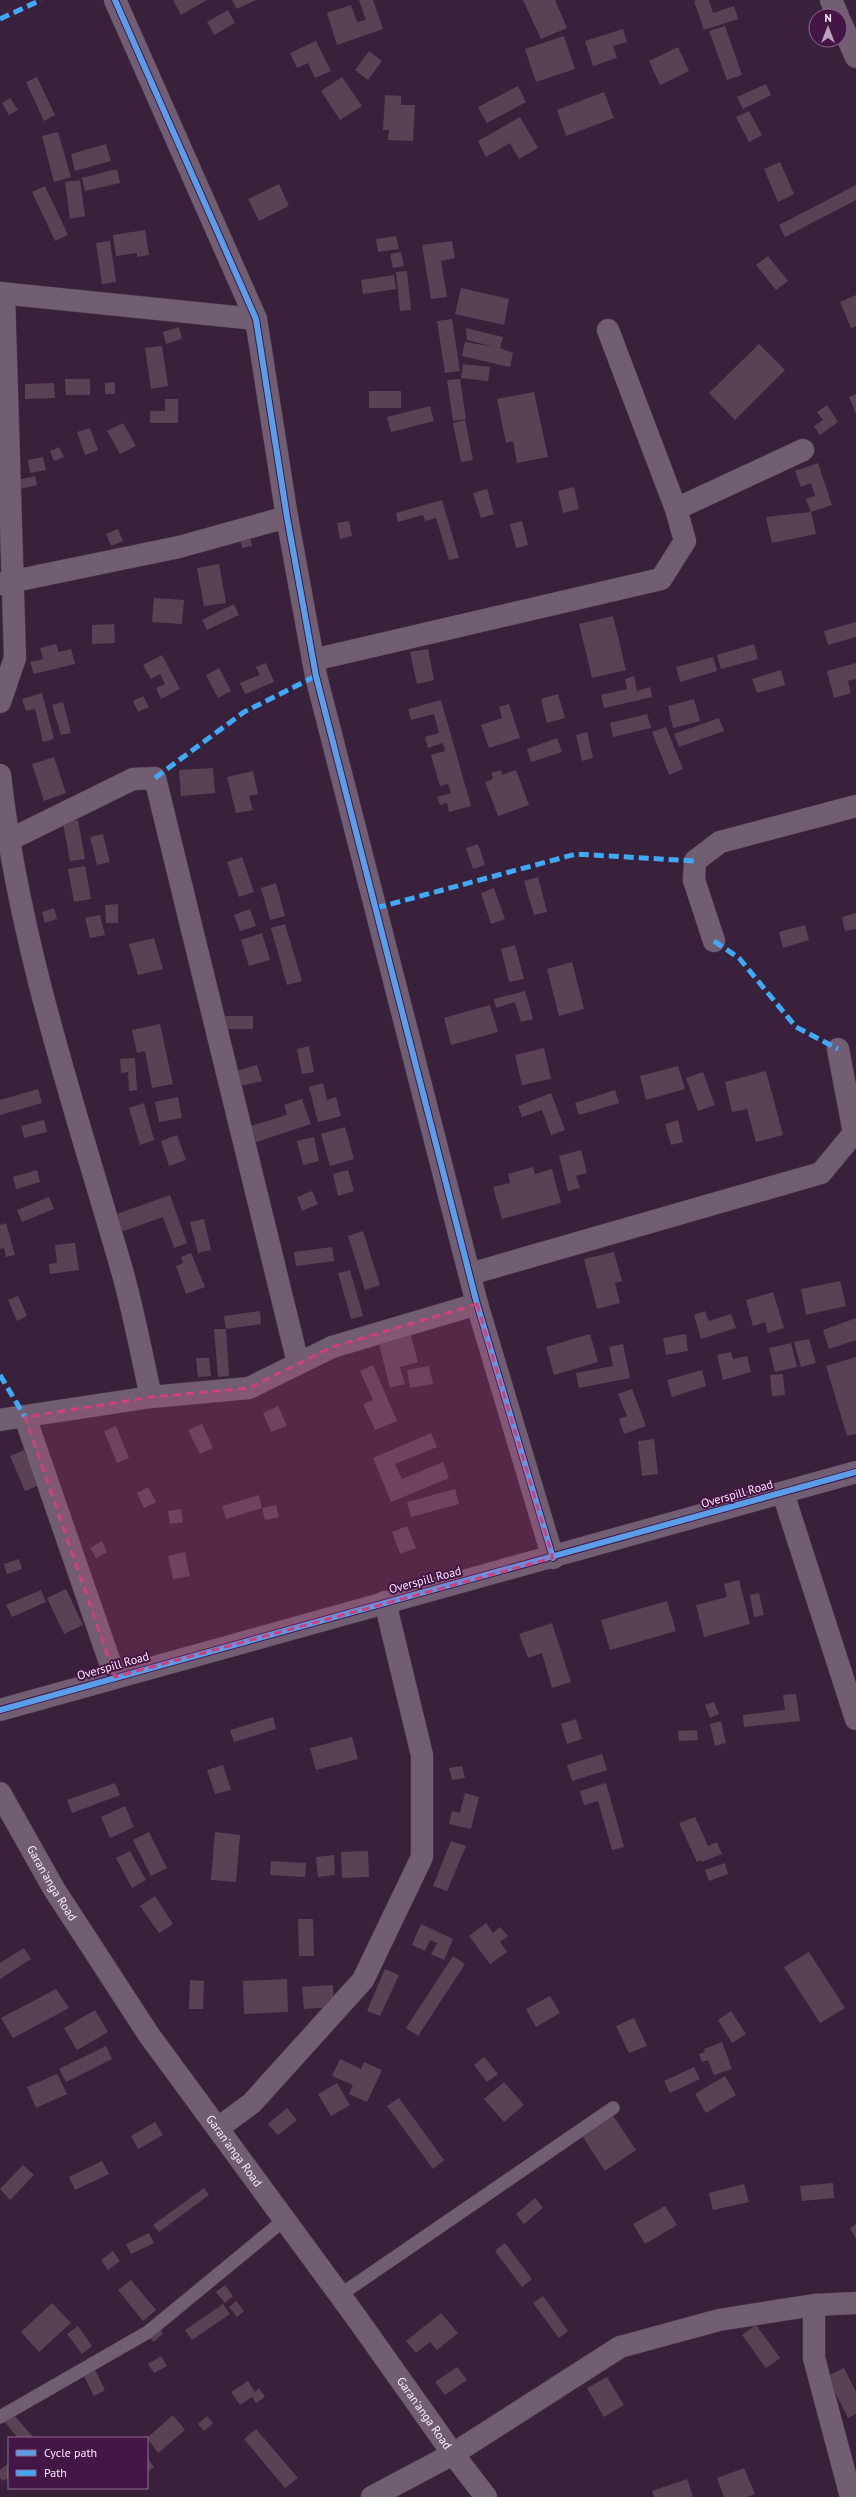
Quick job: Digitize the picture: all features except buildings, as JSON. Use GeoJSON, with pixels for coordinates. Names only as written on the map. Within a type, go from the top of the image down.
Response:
{"type":"FeatureCollection","features":[{"type":"Feature","properties":{"kind":"street"},"geometry":{"type":"LineString","coordinates":[[115,0],[256,319],[287,518],[313,660],[477,1304],[553,1558]]}},
{"type":"Feature","properties":{"kind":"street"},"geometry":{"type":"LineString","coordinates":[[848,39],[856,57]]}},
{"type":"Feature","properties":{"kind":"street"},"geometry":{"type":"LineString","coordinates":[[0,702],[15,658],[6,583],[2,293],[256,319]]}},
{"type":"Feature","properties":{"kind":"street"},"geometry":{"type":"LineString","coordinates":[[313,660],[661,579],[685,541],[676,509],[608,330]]}},
{"type":"Feature","properties":{"kind":"street"},"geometry":{"type":"LineString","coordinates":[[676,509],[803,450]]}},
{"type":"Feature","properties":{"kind":"street"},"geometry":{"type":"LineString","coordinates":[[6,583],[179,547],[287,518]]}},
{"type":"Feature","properties":{"kind":"street"},"geometry":{"type":"LineString","coordinates":[[0,775],[4,841],[52,1035],[123,1276],[151,1396]]}},
{"type":"Feature","properties":{"kind":"street"},"geometry":{"type":"LineString","coordinates":[[4,841],[133,779],[155,778],[298,1363]]}},
{"type":"Feature","properties":{"kind":"street"},"geometry":{"type":"LineString","coordinates":[[714,941],[694,880],[695,861],[720,842],[856,806]]}},
{"type":"Feature","properties":{"kind":"street"},"geometry":{"type":"LineString","coordinates":[[470,1274],[822,1173],[854,1133],[838,1049]]}},
{"type":"Feature","properties":{"kind":"street"},"geometry":{"type":"LineString","coordinates":[[0,1420],[151,1396],[249,1388],[332,1347],[477,1304]]}},
{"type":"Feature","properties":{"kind":"street"},"geometry":{"type":"LineString","coordinates":[[24,1417],[115,1677]]}},
{"type":"Feature","properties":{"kind":"street","name":"Overspill Road"},"geometry":{"type":"LineString","coordinates":[[0,1710],[385,1602],[553,1558],[856,1472]]}},
{"type":"Feature","properties":{"kind":"street"},"geometry":{"type":"LineString","coordinates":[[782,1492],[856,1719]]}},
{"type":"Feature","properties":{"kind":"street"},"geometry":{"type":"LineString","coordinates":[[218,2128],[252,2103],[363,1980],[422,1857],[422,1755],[385,1602]]}},
{"type":"Feature","properties":{"kind":"street","name":"Garan'anga Road"},"geometry":{"type":"LineString","coordinates":[[0,1793],[54,1889],[149,2035],[340,2295],[453,2454],[486,2497]]}},
{"type":"Feature","properties":{"kind":"street"},"geometry":{"type":"LineString","coordinates":[[372,2497],[453,2454],[620,2347],[720,2320],[814,2304],[856,2303]]}},
{"type":"Feature","properties":{"kind":"street"},"geometry":{"type":"LineString","coordinates":[[814,2304],[814,2358],[851,2497]]}},
{"type":"Feature","properties":{"kind":"lane"},"geometry":{"type":"LineString","coordinates":[[340,2295],[613,2108]]}},
{"type":"Feature","properties":{"kind":"lane"},"geometry":{"type":"LineString","coordinates":[[0,2417],[148,2332],[284,2220]]}},
{"type":"Feature","properties":{"kind":"highlighted area"},"geometry":{"type":"Polygon","coordinates":[[[477,1304],[553,1558],[115,1677],[25,1417],[151,1397],[249,1388],[332,1347],[477,1304]]]}},
{"type":"Feature","properties":{"kind":"marked path"},"geometry":{"type":"LineString","coordinates":[[0,19],[41,0]]}},
{"type":"Feature","properties":{"kind":"marked path"},"geometry":{"type":"LineString","coordinates":[[155,778],[244,712],[316,676]]}},
{"type":"Feature","properties":{"kind":"marked path"},"geometry":{"type":"LineString","coordinates":[[376,908],[576,854],[695,861]]}},
{"type":"Feature","properties":{"kind":"marked path"},"geometry":{"type":"LineString","coordinates":[[714,941],[739,958],[796,1027],[838,1049]]}},
{"type":"Feature","properties":{"kind":"marked path"},"geometry":{"type":"LineString","coordinates":[[0,1375],[25,1417]]}},
{"type":"Feature","properties":{"kind":"cycle path"},"geometry":{"type":"LineString","coordinates":[[115,0],[256,319],[287,517],[316,676],[477,1304],[553,1558]]}},
{"type":"Feature","properties":{"kind":"cycle path"},"geometry":{"type":"LineString","coordinates":[[0,1710],[856,1472]]}}]}
